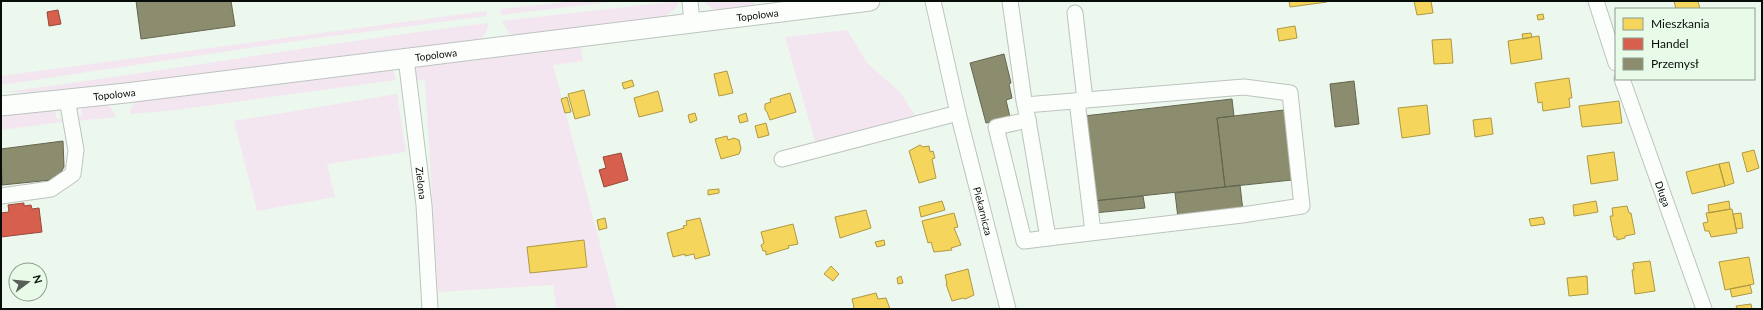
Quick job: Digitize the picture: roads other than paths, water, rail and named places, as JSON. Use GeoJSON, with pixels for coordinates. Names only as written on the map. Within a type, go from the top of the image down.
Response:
{"type":"FeatureCollection","features":[{"type":"Feature","properties":{"kind":"main road","name":"Topolowa"},"geometry":{"type":"LineString","coordinates":[[1,106],[870,1]]}},
{"type":"Feature","properties":{"kind":"street"},"geometry":{"type":"LineString","coordinates":[[690,1],[692,22]]}},
{"type":"Feature","properties":{"kind":"street","name":"Piekarnicza"},"geometry":{"type":"LineString","coordinates":[[933,1],[958,113],[1008,309]]}},
{"type":"Feature","properties":{"kind":"street"},"geometry":{"type":"LineString","coordinates":[[1010,1],[1025,105],[1048,238]]}},
{"type":"Feature","properties":{"kind":"street"},"geometry":{"type":"LineString","coordinates":[[1596,1],[1615,60]]}},
{"type":"Feature","properties":{"kind":"street"},"geometry":{"type":"LineString","coordinates":[[1075,13],[1081,101],[1093,232]]}},
{"type":"Feature","properties":{"kind":"street","name":"Zielona"},"geometry":{"type":"LineString","coordinates":[[406,58],[424,205],[430,309]]}},
{"type":"Feature","properties":{"kind":"street","name":"Długa"},"geometry":{"type":"LineString","coordinates":[[1622,80],[1704,309]]}},
{"type":"Feature","properties":{"kind":"street"},"geometry":{"type":"LineString","coordinates":[[1025,105],[1244,87],[1290,93],[1302,206],[1242,215],[1024,241],[996,127],[1028,120]]}},
{"type":"Feature","properties":{"kind":"street"},"geometry":{"type":"LineString","coordinates":[[1,196],[51,189],[73,174],[76,150],[67,99]]}},
{"type":"Feature","properties":{"kind":"street"},"geometry":{"type":"LineString","coordinates":[[782,159],[958,113]]}}]}
